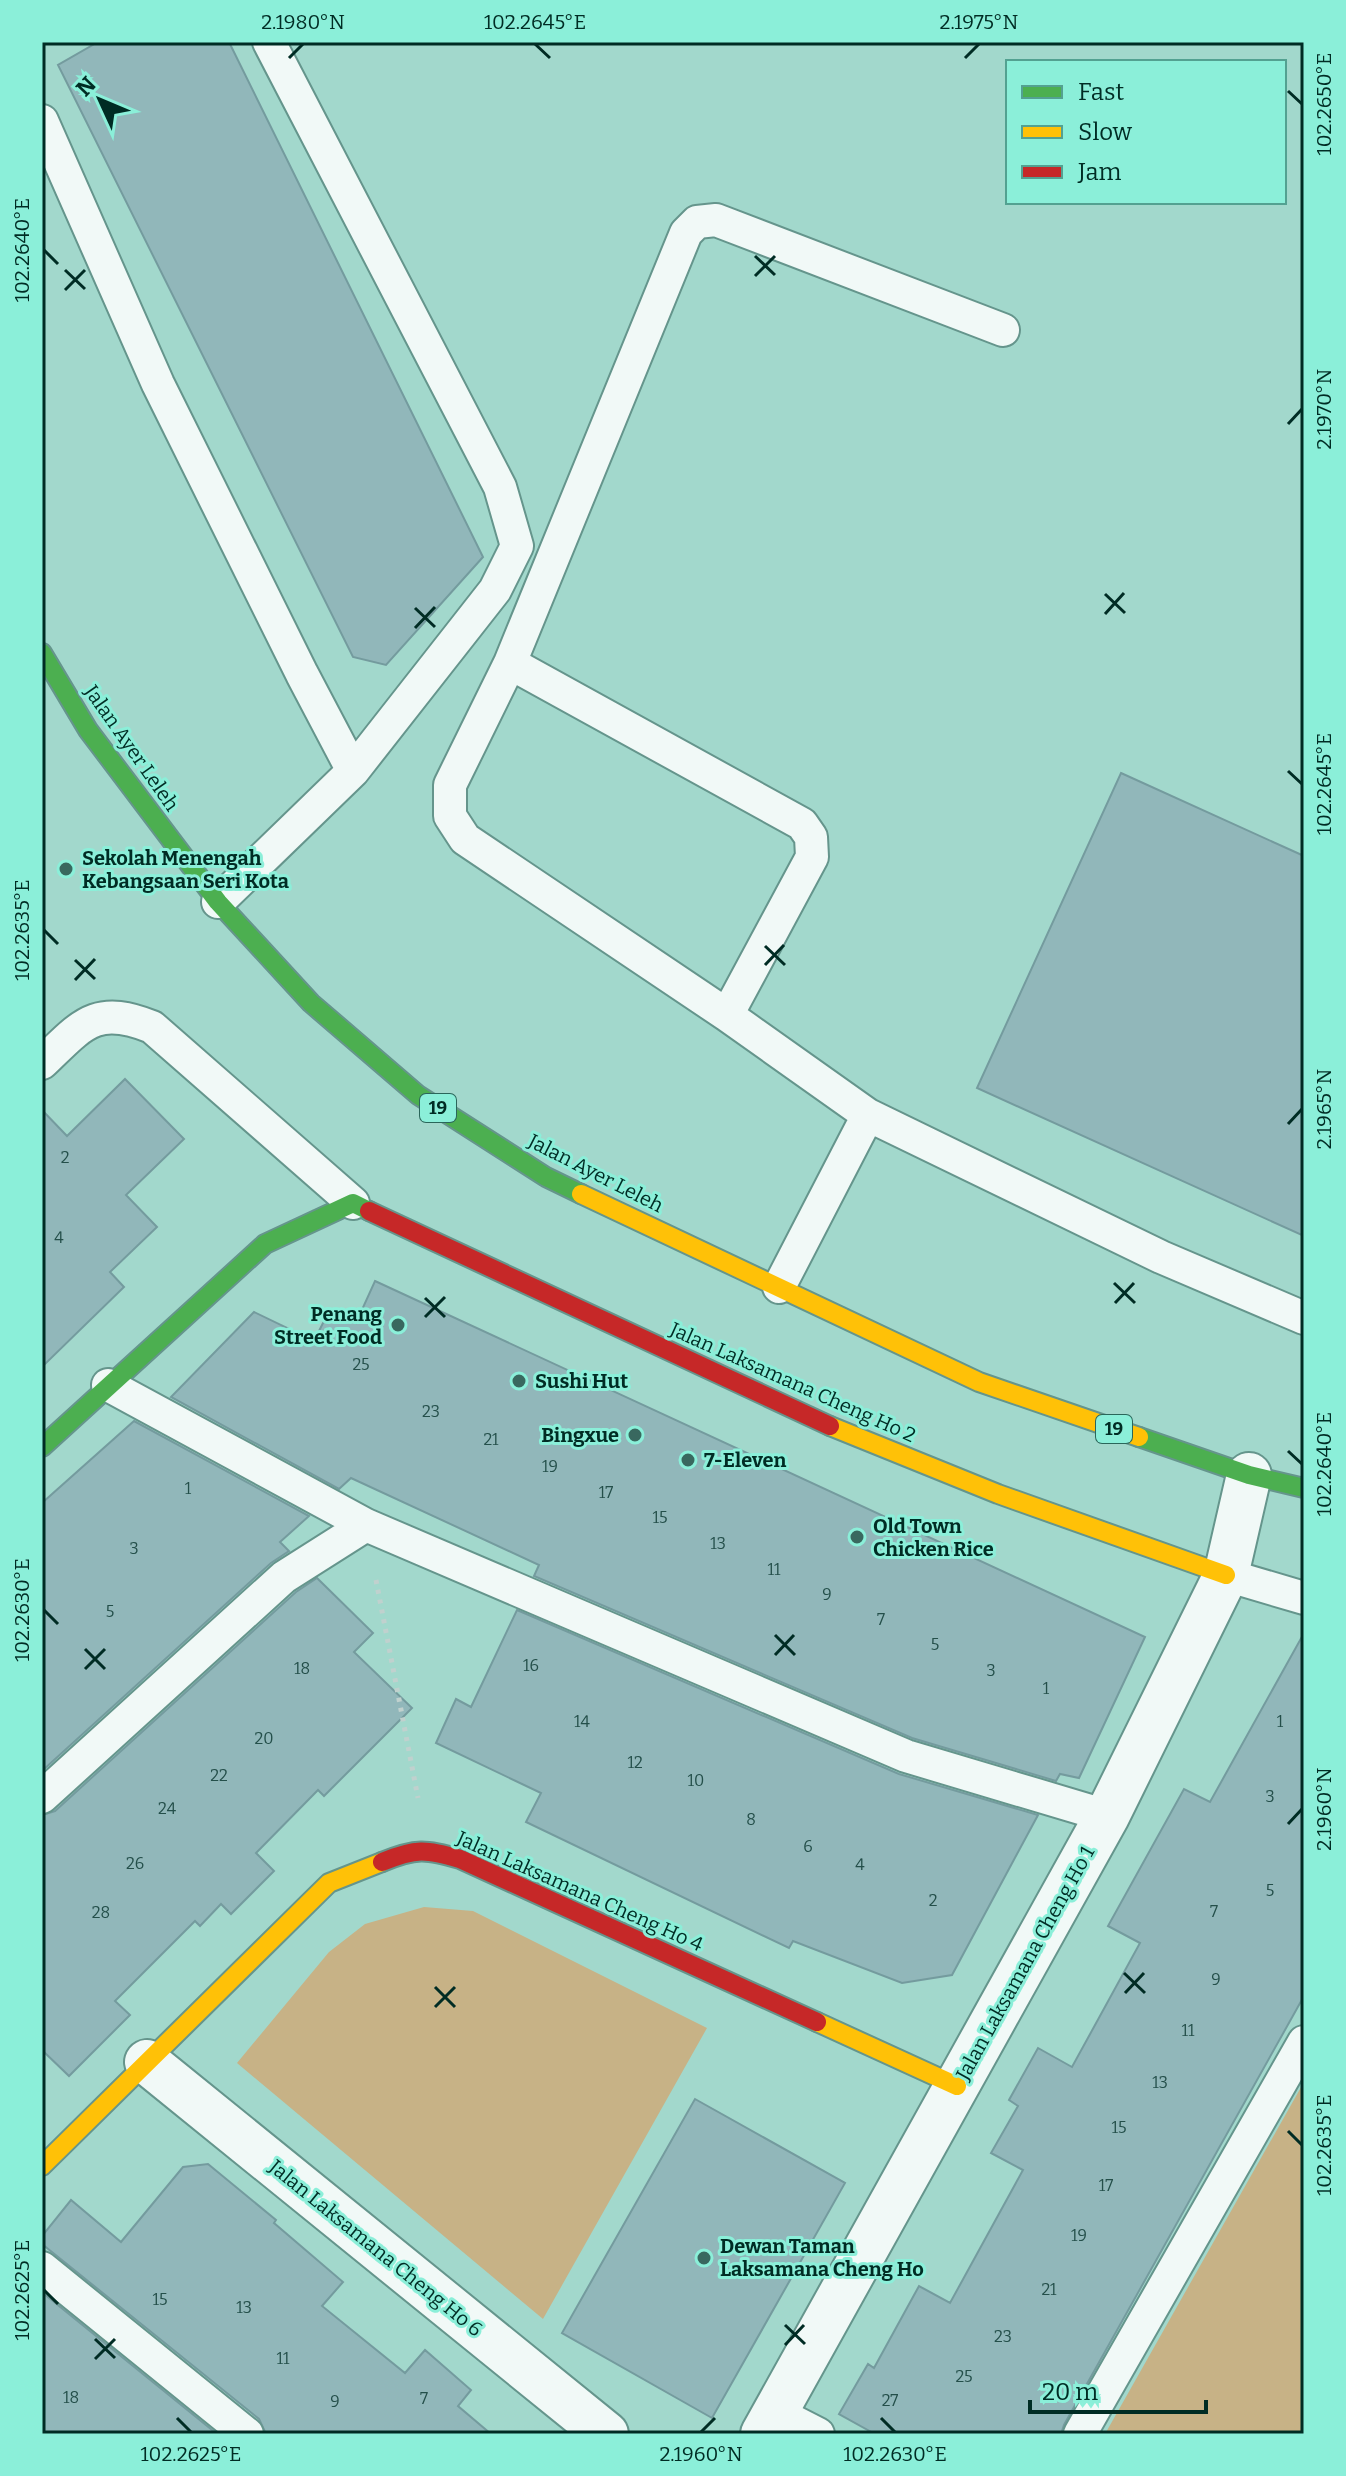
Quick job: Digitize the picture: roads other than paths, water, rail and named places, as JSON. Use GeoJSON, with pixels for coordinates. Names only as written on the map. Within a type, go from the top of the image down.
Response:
{"type":"FeatureCollection","features":[{"type":"Feature","properties":{"kind":"street","name":"Jalan Ayer Leleh"},"geometry":{"type":"LineString","coordinates":[[42,653],[88,730],[218,902],[311,1003],[418,1095],[546,1177],[979,1382],[1249,1475],[1304,1488]]}},
{"type":"Feature","properties":{"kind":"street"},"geometry":{"type":"LineString","coordinates":[[42,1447],[265,1244],[353,1203]]}},
{"type":"Feature","properties":{"kind":"street","name":"Jalan Laksamana Cheng Ho 2"},"geometry":{"type":"LineString","coordinates":[[353,1203],[808,1417],[998,1494],[1226,1575]]}},
{"type":"Feature","properties":{"kind":"street","name":"Jalan Laksamana Cheng Ho 1"},"geometry":{"type":"LineString","coordinates":[[769,2423],[1107,1816],[1226,1575],[1249,1475]]}},
{"type":"Feature","properties":{"kind":"street","name":"Jalan Laksamana Cheng Ho 4"},"geometry":{"type":"LineString","coordinates":[[42,2166],[329,1883],[399,1855],[428,1850],[460,1859],[957,2086]]}},
{"type":"Feature","properties":{"kind":"street","name":"Jalan Laksamana Cheng Ho 6"},"geometry":{"type":"LineString","coordinates":[[147,2062],[606,2434]]}},
{"type":"Feature","properties":{"kind":"lane"},"geometry":{"type":"LineString","coordinates":[[218,902],[353,771],[495,590],[517,546],[500,487],[269,42]]}},
{"type":"Feature","properties":{"kind":"lane"},"geometry":{"type":"LineString","coordinates":[[42,121],[158,384],[353,771]]}},
{"type":"Feature","properties":{"kind":"lane"},"geometry":{"type":"LineString","coordinates":[[1003,330],[716,220],[697,222],[686,233],[510,663],[450,785],[450,816],[465,839],[727,1015],[868,1115],[1161,1257],[1304,1318]]}},
{"type":"Feature","properties":{"kind":"lane"},"geometry":{"type":"LineString","coordinates":[[510,663],[802,824],[811,837],[812,857],[727,1015]]}},
{"type":"Feature","properties":{"kind":"lane"},"geometry":{"type":"LineString","coordinates":[[42,1063],[74,1033],[98,1018],[125,1016],[152,1027],[353,1203]]}},
{"type":"Feature","properties":{"kind":"lane"},"geometry":{"type":"LineString","coordinates":[[779,1287],[868,1115]]}},
{"type":"Feature","properties":{"kind":"lane"},"geometry":{"type":"LineString","coordinates":[[108,1385],[366,1525],[906,1756],[1107,1816]]}},
{"type":"Feature","properties":{"kind":"lane"},"geometry":{"type":"LineString","coordinates":[[42,1797],[284,1577],[366,1525]]}},
{"type":"Feature","properties":{"kind":"lane"},"geometry":{"type":"LineString","coordinates":[[1226,1575],[1304,1598]]}},
{"type":"Feature","properties":{"kind":"lane"},"geometry":{"type":"LineString","coordinates":[[1080,2434],[1304,2042]]}},
{"type":"Feature","properties":{"kind":"lane"},"geometry":{"type":"LineString","coordinates":[[42,2268],[247,2434]]}},
{"type":"Feature","properties":{"kind":"lane"},"geometry":{"type":"LineString","coordinates":[[769,2423],[818,2434]]}},
{"type":"Feature","properties":{"kind":"place","name":"Sekolah Menengah Kebangsaan Seri Kota"},"geometry":{"type":"Point","coordinates":[66,869]}},
{"type":"Feature","properties":{"kind":"place","name":"Penang Street Food"},"geometry":{"type":"Point","coordinates":[398,1325]}},
{"type":"Feature","properties":{"kind":"place","name":"Sushi Hut"},"geometry":{"type":"Point","coordinates":[519,1381]}},
{"type":"Feature","properties":{"kind":"place","name":"Bingxue"},"geometry":{"type":"Point","coordinates":[635,1435]}},
{"type":"Feature","properties":{"kind":"place","name":"7-Eleven"},"geometry":{"type":"Point","coordinates":[688,1460]}},
{"type":"Feature","properties":{"kind":"place","name":"Old Town Chicken Rice"},"geometry":{"type":"Point","coordinates":[857,1537]}},
{"type":"Feature","properties":{"kind":"place","name":"Dewan Taman Laksamana Cheng Ho"},"geometry":{"type":"Point","coordinates":[704,2258]}}]}
